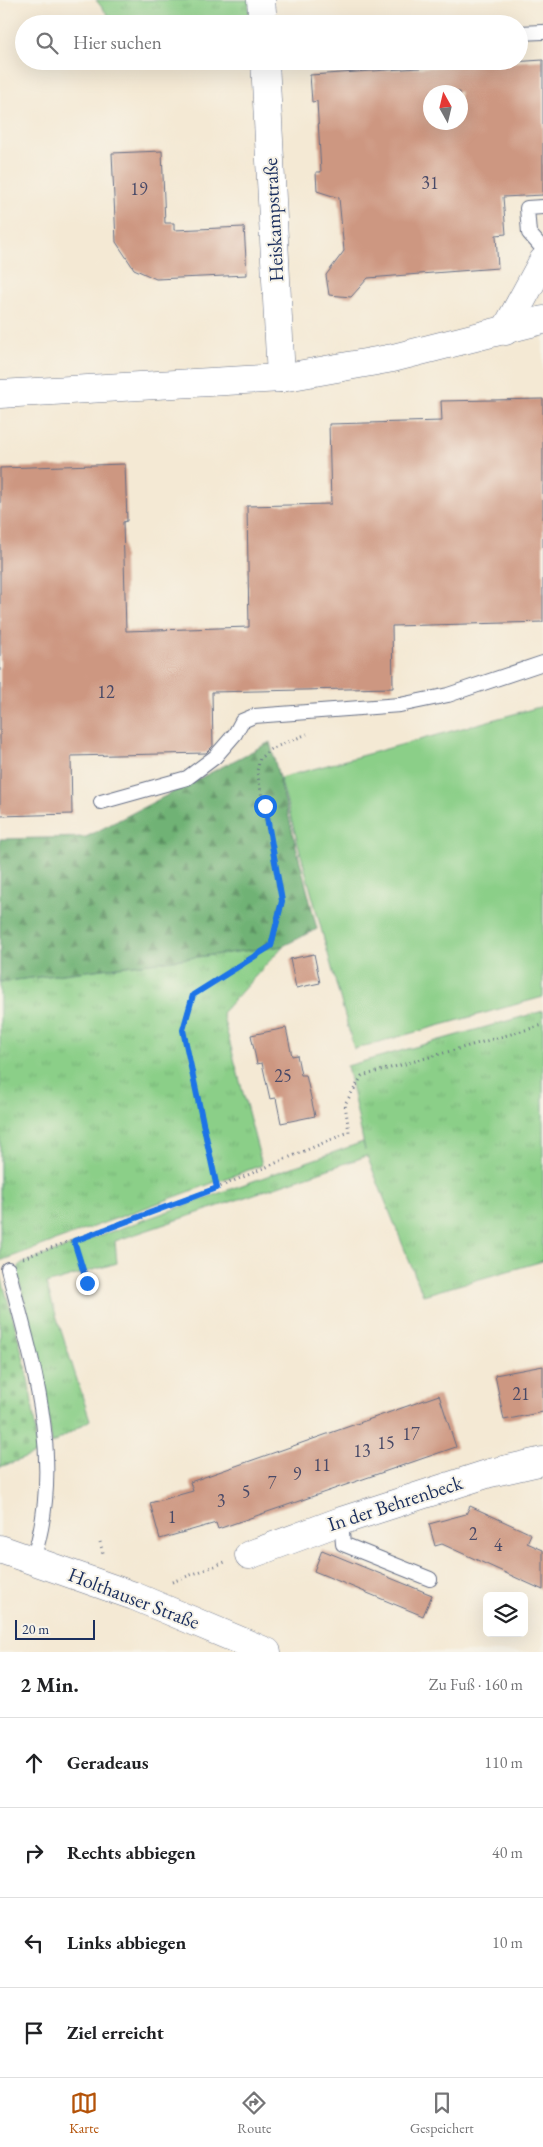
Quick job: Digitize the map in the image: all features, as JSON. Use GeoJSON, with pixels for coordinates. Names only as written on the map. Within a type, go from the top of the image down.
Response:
{"type":"FeatureCollection","features":[{"type":"Feature","properties":{"kind":"street"},"geometry":{"type":"LineString","coordinates":[[261,0],[262,15]]}},
{"type":"Feature","properties":{"kind":"street","name":"Heiskampstraße"},"geometry":{"type":"LineString","coordinates":[[265,70],[281,378]]}},
{"type":"Feature","properties":{"kind":"street"},"geometry":{"type":"LineString","coordinates":[[504,331],[543,261]]}},
{"type":"Feature","properties":{"kind":"street"},"geometry":{"type":"LineString","coordinates":[[0,394],[281,378],[393,358],[543,320]]}},
{"type":"Feature","properties":{"kind":"street","name":"In der Behrenbeck"},"geometry":{"type":"LineString","coordinates":[[249,1555],[341,1521],[490,1473],[543,1461]]}},
{"type":"Feature","properties":{"kind":"street","name":"Holthauser Straße"},"geometry":{"type":"LineString","coordinates":[[0,1549],[134,1596],[267,1652]]}},
{"type":"Feature","properties":{"kind":"lane"},"geometry":{"type":"LineString","coordinates":[[528,33],[543,32]]}},
{"type":"Feature","properties":{"kind":"lane"},"geometry":{"type":"LineString","coordinates":[[543,206],[527,208],[529,233],[543,249]]}},
{"type":"Feature","properties":{"kind":"lane"},"geometry":{"type":"LineString","coordinates":[[101,802],[187,778],[215,757],[235,734],[242,721],[254,716],[400,705],[448,695],[543,663]]}},
{"type":"Feature","properties":{"kind":"lane"},"geometry":{"type":"LineString","coordinates":[[8,1269],[34,1366],[45,1436],[48,1486],[38,1543],[33,1559]]}},
{"type":"Feature","properties":{"kind":"lane"},"geometry":{"type":"LineString","coordinates":[[341,1521],[343,1544],[430,1579]]}},
{"type":"Feature","properties":{"kind":"path"},"geometry":{"type":"LineString","coordinates":[[217,1188],[183,1030],[193,995],[271,946],[282,901],[257,771],[260,758],[271,749],[316,731]]}},
{"type":"Feature","properties":{"kind":"path"},"geometry":{"type":"LineString","coordinates":[[8,1269],[13,1262],[217,1188],[349,1132],[345,1104],[362,1076],[543,1025]]}},
{"type":"Feature","properties":{"kind":"path"},"geometry":{"type":"LineString","coordinates":[[74,1241],[87,1283]]}},
{"type":"Feature","properties":{"kind":"path"},"geometry":{"type":"LineString","coordinates":[[167,1584],[217,1564],[249,1555]]}},
{"type":"Feature","properties":{"kind":"green space"},"geometry":{"type":"Polygon","coordinates":[[[96,0],[249,0],[249,15],[108,15],[96,0]]]}},
{"type":"Feature","properties":{"kind":"green space"},"geometry":{"type":"Polygon","coordinates":[[[543,706],[543,997],[354,1049],[280,778],[543,706]]]}},
{"type":"Feature","properties":{"kind":"green space"},"geometry":{"type":"Polygon","coordinates":[[[270,742],[317,929],[283,946],[0,982],[0,839],[86,837],[270,742]]]}},
{"type":"Feature","properties":{"kind":"green space"},"geometry":{"type":"Polygon","coordinates":[[[283,946],[222,1013],[262,1165],[0,1261],[0,982],[283,946]]]}},
{"type":"Feature","properties":{"kind":"green space"},"geometry":{"type":"Polygon","coordinates":[[[543,1011],[543,1261],[423,1295],[367,1156],[115,1241],[117,1263],[46,1284],[90,1420],[52,1444],[42,1369],[17,1272],[20,1264],[363,1142],[365,1150],[347,1066],[543,1011]]]}},
{"type":"Feature","properties":{"kind":"green space"},"geometry":{"type":"Polygon","coordinates":[[[0,1273],[19,1340],[29,1385],[33,1408],[36,1454],[0,1467],[0,1273]]]}},
{"type":"Feature","properties":{"kind":"building"},"geometry":{"type":"Polygon","coordinates":[[[543,60],[543,195],[503,197],[506,234],[496,235],[498,268],[368,278],[351,297],[329,295],[326,275],[344,251],[339,198],[317,191],[316,172],[321,172],[317,101],[312,102],[310,75],[388,70],[528,70],[528,61],[543,60]]]}},
{"type":"Feature","properties":{"kind":"building"},"geometry":{"type":"Polygon","coordinates":[[[162,151],[165,223],[174,223],[174,230],[244,227],[247,275],[156,279],[134,269],[116,242],[112,153],[162,151]]]}},
{"type":"Feature","properties":{"kind":"building"},"geometry":{"type":"Polygon","coordinates":[[[543,399],[543,622],[392,626],[393,688],[212,692],[213,746],[206,753],[71,756],[72,814],[0,816],[0,468],[125,464],[127,521],[123,522],[126,631],[249,627],[247,506],[331,504],[329,424],[442,421],[441,401],[543,399]]]}},
{"type":"Feature","properties":{"kind":"building"},"geometry":{"type":"Polygon","coordinates":[[[314,954],[320,983],[296,988],[290,959],[314,954]]]}},
{"type":"Feature","properties":{"kind":"building"},"geometry":{"type":"Polygon","coordinates":[[[286,1028],[292,1056],[297,1055],[301,1075],[306,1075],[315,1116],[281,1123],[276,1098],[270,1099],[262,1063],[257,1064],[251,1035],[286,1028]]]}},
{"type":"Feature","properties":{"kind":"building"},"geometry":{"type":"Polygon","coordinates":[[[543,1366],[543,1412],[504,1420],[495,1375],[543,1366]]]}},
{"type":"Feature","properties":{"kind":"building"},"geometry":{"type":"Polygon","coordinates":[[[439,1395],[456,1447],[218,1529],[216,1523],[160,1539],[150,1503],[193,1491],[190,1482],[439,1395]]]}},
{"type":"Feature","properties":{"kind":"building"},"geometry":{"type":"Polygon","coordinates":[[[470,1506],[531,1534],[527,1543],[543,1550],[543,1590],[442,1544],[435,1546],[429,1524],[466,1514],[470,1506]]]}},
{"type":"Feature","properties":{"kind":"building"},"geometry":{"type":"Polygon","coordinates":[[[322,1550],[432,1595],[423,1616],[314,1571],[322,1550]]]}},
{"type":"Feature","properties":{"kind":"route"},"geometry":{"type":"LineString","coordinates":[[87,1283],[74,1241],[217,1188],[183,1030],[193,995],[271,946],[282,901],[265,806]]}}]}
